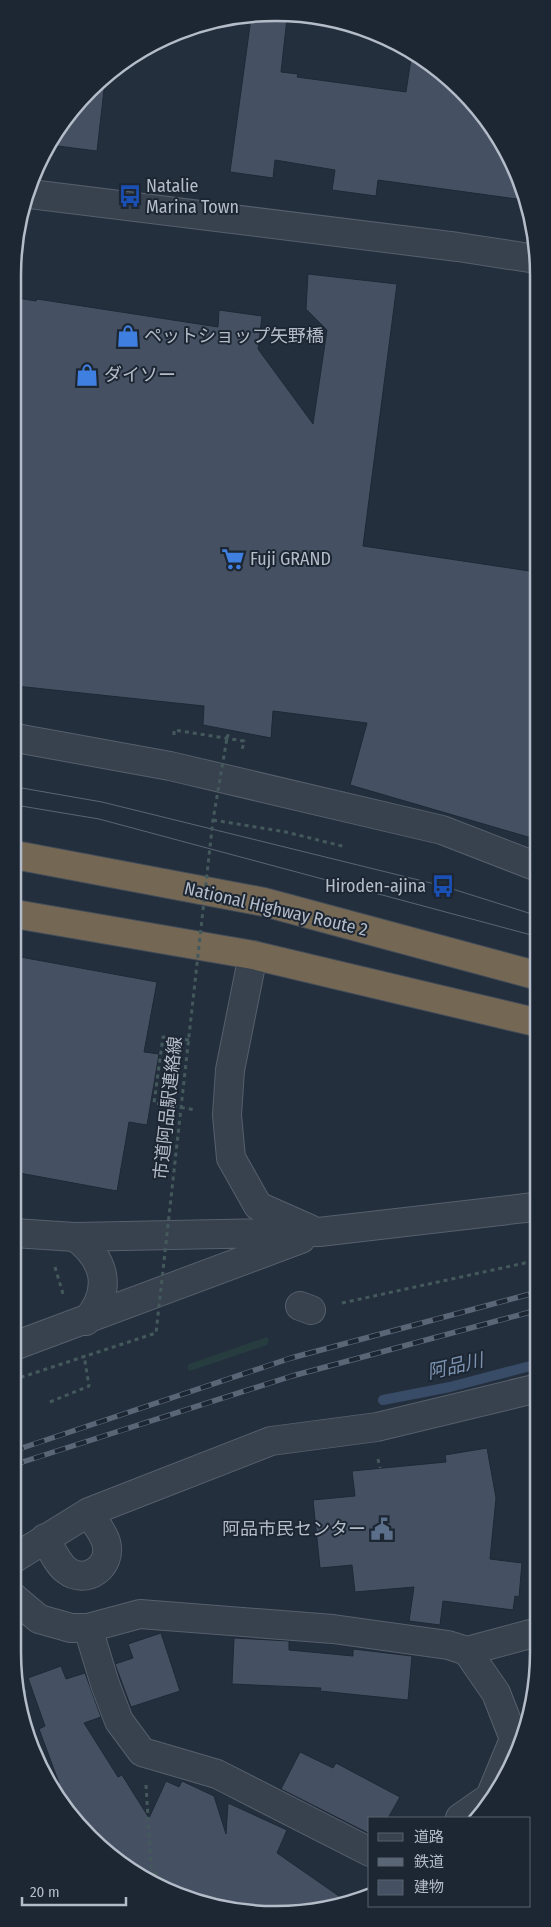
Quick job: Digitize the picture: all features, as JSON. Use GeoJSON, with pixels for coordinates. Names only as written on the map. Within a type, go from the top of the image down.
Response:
{"type":"FeatureCollection","features":[{"type":"Feature","properties":{"kind":"highway","name":"National Highway Route 2"},"geometry":{"type":"LineString","coordinates":[[21,856],[264,902],[530,973]]}},
{"type":"Feature","properties":{"kind":"highway"},"geometry":{"type":"LineString","coordinates":[[21,915],[253,955],[530,1021]]}},
{"type":"Feature","properties":{"kind":"street"},"geometry":{"type":"LineString","coordinates":[[35,195],[458,247],[529,258]]}},
{"type":"Feature","properties":{"kind":"street"},"geometry":{"type":"LineString","coordinates":[[21,739],[170,766],[442,830],[530,864]]}},
{"type":"Feature","properties":{"kind":"street"},"geometry":{"type":"LineString","coordinates":[[253,955],[230,1070],[227,1115],[231,1158],[258,1206],[318,1232]]}},
{"type":"Feature","properties":{"kind":"street"},"geometry":{"type":"LineString","coordinates":[[21,1233],[75,1237],[318,1232],[530,1207]]}},
{"type":"Feature","properties":{"kind":"street"},"geometry":{"type":"LineString","coordinates":[[21,1343],[72,1323],[86,1321],[318,1232]]}},
{"type":"Feature","properties":{"kind":"street"},"geometry":{"type":"LineString","coordinates":[[75,1237],[90,1249],[100,1265],[104,1283],[98,1304],[86,1321]]}},
{"type":"Feature","properties":{"kind":"street"},"geometry":{"type":"LineString","coordinates":[[21,1554],[89,1512],[271,1442],[377,1427],[530,1390]]}},
{"type":"Feature","properties":{"kind":"street"},"geometry":{"type":"LineString","coordinates":[[45,1538],[65,1570],[75,1575],[86,1576],[96,1572],[104,1564],[107,1553],[106,1542],[89,1512]]}},
{"type":"Feature","properties":{"kind":"street"},"geometry":{"type":"LineString","coordinates":[[21,1604],[39,1619],[55,1626],[88,1628],[140,1614],[332,1629],[448,1645],[467,1651],[530,1634]]}},
{"type":"Feature","properties":{"kind":"street"},"geometry":{"type":"LineString","coordinates":[[88,1628],[105,1684],[120,1720],[142,1752],[217,1774],[368,1851]]}},
{"type":"Feature","properties":{"kind":"street"},"geometry":{"type":"LineString","coordinates":[[467,1651],[496,1693],[514,1739]]}},
{"type":"Feature","properties":{"kind":"street"},"geometry":{"type":"LineString","coordinates":[[502,1767],[511,1745]]}},
{"type":"Feature","properties":{"kind":"street"},"geometry":{"type":"LineString","coordinates":[[461,1817],[477,1806]]}},
{"type":"Feature","properties":{"kind":"path"},"geometry":{"type":"LineString","coordinates":[[174,730],[244,741]]}},
{"type":"Feature","properties":{"kind":"path","name":"市道阿品駅連絡線"},"geometry":{"type":"LineString","coordinates":[[21,1378],[156,1332],[213,820],[229,732]]}},
{"type":"Feature","properties":{"kind":"path"},"geometry":{"type":"LineString","coordinates":[[213,820],[286,832],[346,847]]}},
{"type":"Feature","properties":{"kind":"path"},"geometry":{"type":"LineString","coordinates":[[189,1040],[163,1037],[154,1103],[201,1110]]}},
{"type":"Feature","properties":{"kind":"path"},"geometry":{"type":"LineString","coordinates":[[306,1308],[530,1262]]}},
{"type":"Feature","properties":{"kind":"path"},"geometry":{"type":"LineString","coordinates":[[50,1402],[89,1386],[83,1349]]}},
{"type":"Feature","properties":{"kind":"path"},"geometry":{"type":"LineString","coordinates":[[142,1752],[151,1866],[157,1877]]}},
{"type":"Feature","properties":{"kind":"green space"},"geometry":{"type":"Polygon","coordinates":[[[267,1337],[269,1340],[267,1345],[190,1371],[187,1368],[189,1364],[267,1337]]]}},
{"type":"Feature","properties":{"kind":"building"},"geometry":{"type":"Polygon","coordinates":[[[287,22],[281,72],[298,74],[297,77],[406,92],[411,60],[417,64],[443,84],[467,108],[487,134],[504,163],[518,199],[378,180],[376,196],[332,190],[335,170],[275,160],[273,178],[230,172],[250,23],[287,22]]]}},
{"type":"Feature","properties":{"kind":"building"},"geometry":{"type":"Polygon","coordinates":[[[104,88],[97,151],[56,146],[84,108],[104,88]]]}},
{"type":"Feature","properties":{"kind":"building","name":"Fuji GRAND"},"geometry":{"type":"Polygon","coordinates":[[[308,274],[397,284],[363,546],[530,571],[530,838],[350,785],[367,723],[273,711],[271,738],[203,725],[204,706],[21,687],[21,299],[36,301],[37,299],[218,327],[219,310],[262,316],[258,349],[313,424],[327,330],[306,309],[308,274]]]}},
{"type":"Feature","properties":{"kind":"building"},"geometry":{"type":"Polygon","coordinates":[[[21,957],[157,982],[144,1052],[159,1054],[147,1125],[129,1122],[117,1191],[21,1173],[21,957]]]}},
{"type":"Feature","properties":{"kind":"building"},"geometry":{"type":"Polygon","coordinates":[[[487,1448],[496,1498],[490,1559],[522,1563],[519,1597],[515,1596],[513,1610],[443,1601],[440,1625],[409,1621],[414,1587],[355,1592],[352,1565],[320,1568],[313,1500],[355,1496],[352,1471],[446,1462],[445,1455],[487,1448]]]}},
{"type":"Feature","properties":{"kind":"building"},"geometry":{"type":"Polygon","coordinates":[[[161,1633],[180,1691],[131,1707],[115,1664],[133,1658],[128,1644],[161,1633]]]}},
{"type":"Feature","properties":{"kind":"building"},"geometry":{"type":"Polygon","coordinates":[[[234,1638],[289,1641],[289,1650],[353,1656],[353,1649],[412,1656],[408,1700],[320,1691],[321,1688],[232,1684],[234,1638]]]}},
{"type":"Feature","properties":{"kind":"building"},"geometry":{"type":"Polygon","coordinates":[[[61,1666],[66,1679],[85,1673],[101,1717],[84,1723],[118,1777],[122,1775],[149,1818],[166,1781],[179,1787],[182,1781],[214,1796],[226,1834],[228,1803],[287,1830],[277,1853],[341,1897],[309,1904],[276,1906],[242,1904],[210,1897],[178,1886],[163,1880],[134,1863],[108,1843],[84,1819],[58,1784],[39,1729],[45,1726],[28,1678],[61,1666]]]}},
{"type":"Feature","properties":{"kind":"building"},"geometry":{"type":"Polygon","coordinates":[[[300,1752],[333,1768],[336,1763],[400,1797],[389,1817],[368,1817],[368,1833],[281,1789],[300,1752]]]}},
{"type":"Feature","properties":{"kind":"waterway","name":"阿品川"},"geometry":{"type":"LineString","coordinates":[[383,1400],[450,1387],[530,1366]]}},
{"type":"Feature","properties":{"kind":"tram line"},"geometry":{"type":"LineString","coordinates":[[21,788],[102,802],[443,886],[530,913]]}},
{"type":"Feature","properties":{"kind":"tram line"},"geometry":{"type":"LineString","coordinates":[[21,806],[99,819],[530,935]]}},
{"type":"Feature","properties":{"kind":"railway"},"geometry":{"type":"LineString","coordinates":[[21,1448],[291,1358],[530,1294]]}},
{"type":"Feature","properties":{"kind":"railway"},"geometry":{"type":"LineString","coordinates":[[21,1462],[292,1376],[530,1312]]}},
{"type":"Feature","properties":{"kind":"place","name":"Natalie Marina Town"},"geometry":{"type":"Point","coordinates":[130,196]}},
{"type":"Feature","properties":{"kind":"place","name":"ペットショップ矢野橋"},"geometry":{"type":"Point","coordinates":[128,336]}},
{"type":"Feature","properties":{"kind":"place","name":"ダイソー"},"geometry":{"type":"Point","coordinates":[87,375]}},
{"type":"Feature","properties":{"kind":"place","name":"Fuji GRAND"},"geometry":{"type":"Point","coordinates":[233,559]}},
{"type":"Feature","properties":{"kind":"place","name":"Hiroden-ajina"},"geometry":{"type":"Point","coordinates":[443,886]}},
{"type":"Feature","properties":{"kind":"place","name":"阿品市民センター"},"geometry":{"type":"Point","coordinates":[382,1529]}}]}
